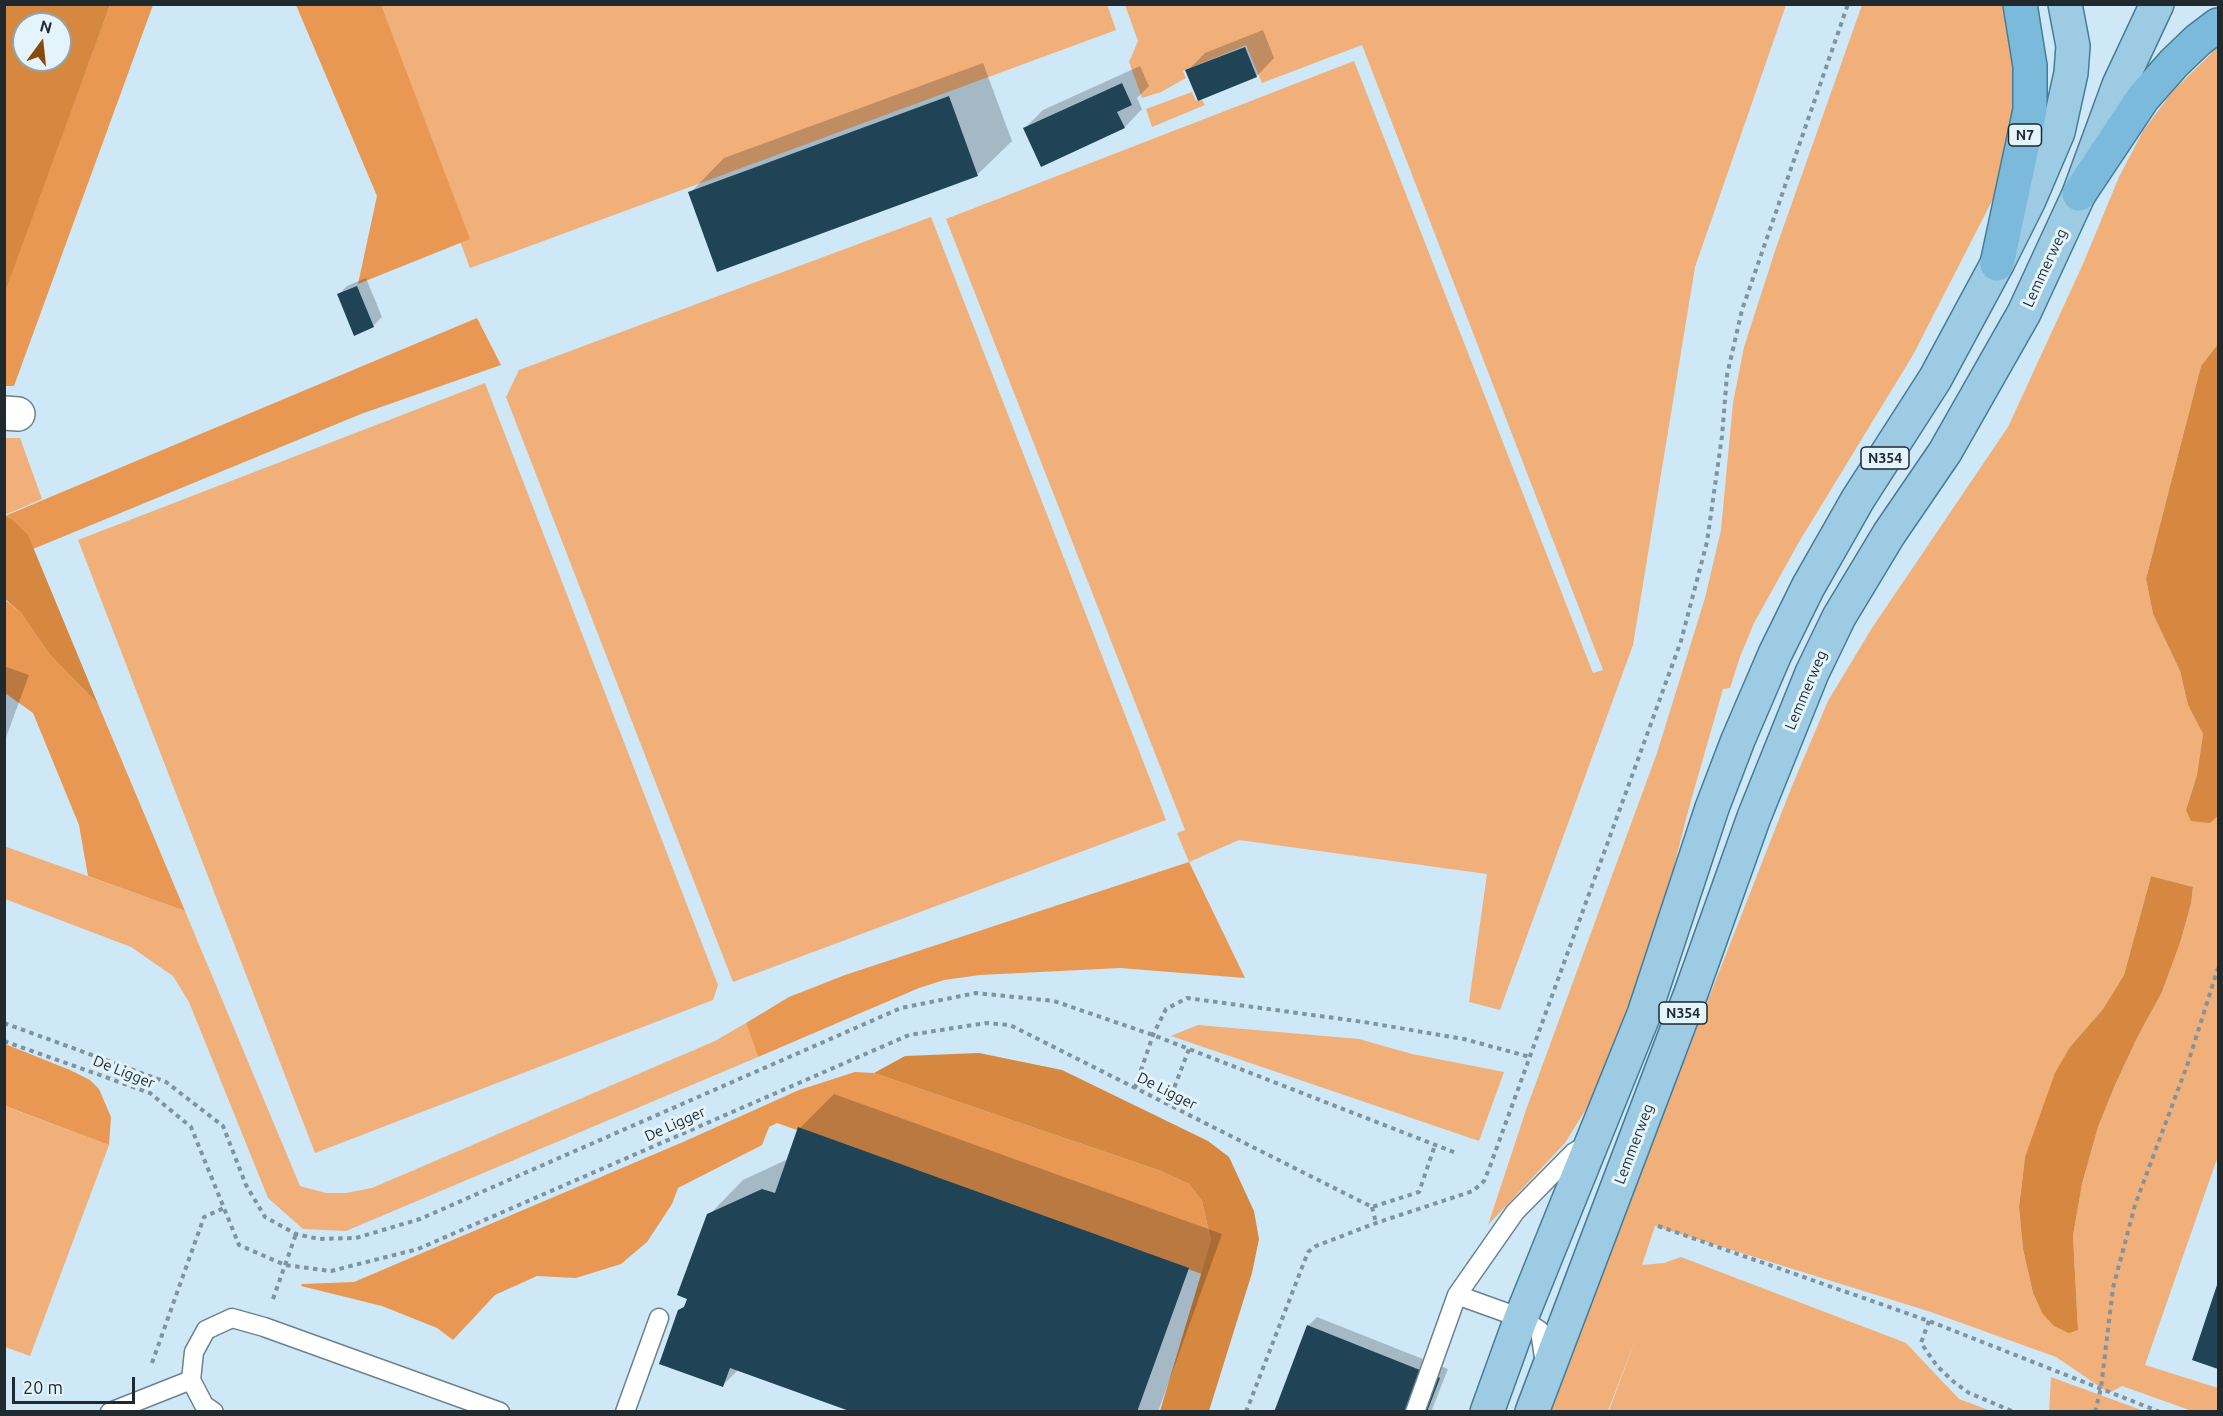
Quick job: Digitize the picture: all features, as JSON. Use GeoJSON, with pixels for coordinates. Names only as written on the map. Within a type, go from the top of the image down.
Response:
{"type":"FeatureCollection","features":[{"type":"Feature","properties":{"kind":"highway","name":"N7"},"geometry":{"type":"LineString","coordinates":[[1997,264],[2030,110],[2030,66],[2020,4]]}},
{"type":"Feature","properties":{"kind":"highway"},"geometry":{"type":"LineString","coordinates":[[2079,194],[2144,98],[2174,63],[2218,25]]}},
{"type":"Feature","properties":{"kind":"main road","name":"N354"},"geometry":{"type":"LineString","coordinates":[[1487,1412],[1521,1318],[1644,1014],[1712,808],[1778,646],[1808,587],[1858,499],[1935,379],[2029,200],[2058,132],[2071,72],[2073,46],[2065,4]]}},
{"type":"Feature","properties":{"kind":"main road","name":"Lemmerweg"},"geometry":{"type":"LineString","coordinates":[[1532,1412],[1754,817],[1812,673],[1839,617],[1889,534],[1945,452],[2013,333],[2079,194],[2119,85],[2157,4]]}},
{"type":"Feature","properties":{"kind":"lane"},"geometry":{"type":"LineString","coordinates":[[1415,1412],[1457,1295],[1515,1212],[1573,1154],[1592,1142]]}},
{"type":"Feature","properties":{"kind":"lane"},"geometry":{"type":"LineString","coordinates":[[1457,1295],[1521,1318],[1540,1331],[1546,1375]]}},
{"type":"Feature","properties":{"kind":"lane"},"geometry":{"type":"LineString","coordinates":[[214,1412],[204,1405],[191,1380],[194,1352],[206,1330],[232,1318],[264,1327],[500,1412]]}},
{"type":"Feature","properties":{"kind":"lane"},"geometry":{"type":"LineString","coordinates":[[625,1412],[659,1318]]}},
{"type":"Feature","properties":{"kind":"lane"},"geometry":{"type":"LineString","coordinates":[[110,1412],[191,1380]]}},
{"type":"Feature","properties":{"kind":"path"},"geometry":{"type":"LineString","coordinates":[[1246,1412],[1308,1252],[1316,1246],[1376,1223],[1473,1191],[1484,1181],[1681,641],[1707,542],[1728,375],[1742,310],[1848,4]]}},
{"type":"Feature","properties":{"kind":"path"},"geometry":{"type":"LineString","coordinates":[[2095,1412],[2101,1388],[2113,1288],[2135,1205],[2188,1063],[2218,968]]}},
{"type":"Feature","properties":{"kind":"path","name":"De Ligger"},"geometry":{"type":"LineString","coordinates":[[4,1023],[166,1082],[223,1126],[246,1185],[265,1217],[296,1234],[319,1239],[356,1238],[420,1219],[901,1008],[976,993],[1054,1001],[1153,1035],[1456,1153]]}},
{"type":"Feature","properties":{"kind":"path"},"geometry":{"type":"LineString","coordinates":[[1135,1088],[1153,1035],[1166,1009],[1187,999],[1364,1022],[1464,1039],[1530,1057]]}},
{"type":"Feature","properties":{"kind":"path","name":"De Ligger"},"geometry":{"type":"LineString","coordinates":[[4,1041],[150,1093],[191,1128],[239,1245],[285,1265],[331,1271],[418,1249],[909,1035],[986,1023],[1010,1025],[1372,1207]]}},
{"type":"Feature","properties":{"kind":"path"},"geometry":{"type":"LineString","coordinates":[[1168,1104],[1189,1049]]}},
{"type":"Feature","properties":{"kind":"path"},"geometry":{"type":"LineString","coordinates":[[1376,1223],[1372,1207],[1419,1192],[1435,1145]]}},
{"type":"Feature","properties":{"kind":"path"},"geometry":{"type":"LineString","coordinates":[[138,1401],[204,1217],[224,1208]]}},
{"type":"Feature","properties":{"kind":"path"},"geometry":{"type":"LineString","coordinates":[[1658,1226],[1929,1321],[2160,1412]]}},
{"type":"Feature","properties":{"kind":"path"},"geometry":{"type":"LineString","coordinates":[[264,1327],[296,1234]]}},
{"type":"Feature","properties":{"kind":"path"},"geometry":{"type":"LineString","coordinates":[[1929,1321],[1921,1343],[1937,1366],[1969,1393],[2014,1412]]}},
{"type":"Feature","properties":{"kind":"shaded area"},"geometry":{"type":"Polygon","coordinates":[[[1107,4],[1116,30],[470,268],[372,5],[1107,4]]]}},
{"type":"Feature","properties":{"kind":"shaded area"},"geometry":{"type":"Polygon","coordinates":[[[4,5],[110,5],[5,292],[4,5]]]}},
{"type":"Feature","properties":{"kind":"shaded area"},"geometry":{"type":"Polygon","coordinates":[[[110,5],[153,5],[14,386],[5,386],[4,292],[110,5]]]}},
{"type":"Feature","properties":{"kind":"shaded area"},"geometry":{"type":"Polygon","coordinates":[[[296,5],[381,5],[470,239],[358,284],[377,196],[296,5]]]}},
{"type":"Feature","properties":{"kind":"shaded area"},"geometry":{"type":"Polygon","coordinates":[[[1125,5],[1786,5],[1695,267],[1633,645],[1500,1010],[1469,1002],[1487,874],[1239,840],[1189,862],[1177,833],[1185,830],[946,219],[1354,61],[1593,673],[1603,670],[1362,45],[1262,83],[1246,45],[1183,71],[1186,78],[1161,92],[1142,98],[1129,62],[1138,41],[1125,5]]]}},
{"type":"Feature","properties":{"kind":"shaded area"},"geometry":{"type":"Polygon","coordinates":[[[1862,5],[2003,5],[2014,63],[2015,92],[2009,136],[1996,193],[1913,355],[1799,542],[1754,623],[1730,688],[1723,689],[1660,920],[1604,1080],[1565,1143],[1488,1225],[1526,1110],[1657,753],[1705,598],[1721,530],[1733,403],[1744,347],[1776,248],[1862,5]]]}},
{"type":"Feature","properties":{"kind":"shaded area"},"geometry":{"type":"Polygon","coordinates":[[[2218,47],[2218,344],[2201,366],[2146,579],[2153,614],[2180,671],[2188,705],[2203,734],[2197,775],[2186,810],[2210,823],[2218,816],[2218,1156],[2145,1365],[2218,1388],[2218,1411],[2192,1411],[2122,1386],[2109,1393],[2056,1357],[1931,1312],[1655,1226],[1642,1265],[1664,1263],[1681,1257],[1906,1343],[1959,1399],[1991,1411],[1609,1411],[1637,1335],[1608,1411],[1550,1412],[1608,1255],[1792,786],[1828,701],[1872,628],[2008,427],[2083,264],[2119,177],[2143,131],[2172,92],[2218,47]],[[2151,876],[2124,975],[2103,1009],[2070,1047],[2025,1157],[2019,1207],[2023,1249],[2033,1293],[2042,1313],[2078,1330],[2073,1236],[2082,1184],[2098,1127],[2115,1085],[2162,992],[2180,943],[2191,904],[2193,887],[2151,876]]]}},
{"type":"Feature","properties":{"kind":"shaded area"},"geometry":{"type":"Polygon","coordinates":[[[1192,92],[1196,101],[1202,100],[1205,105],[1152,127],[1146,109],[1192,92]]]}},
{"type":"Feature","properties":{"kind":"shaded area"},"geometry":{"type":"Polygon","coordinates":[[[931,217],[1166,820],[733,982],[506,397],[519,370],[931,217]]]}},
{"type":"Feature","properties":{"kind":"shaded area"},"geometry":{"type":"Polygon","coordinates":[[[477,318],[501,365],[361,414],[33,549],[27,535],[12,519],[5,516],[477,318]]]}},
{"type":"Feature","properties":{"kind":"shaded area"},"geometry":{"type":"Polygon","coordinates":[[[2218,344],[2218,816],[2210,823],[2191,821],[2186,810],[2197,775],[2203,734],[2188,705],[2180,671],[2153,614],[2146,579],[2201,366],[2218,344]]]}},
{"type":"Feature","properties":{"kind":"shaded area"},"geometry":{"type":"Polygon","coordinates":[[[485,383],[718,985],[713,1000],[315,1153],[78,540],[485,383]]]}},
{"type":"Feature","properties":{"kind":"shaded area"},"geometry":{"type":"Polygon","coordinates":[[[5,438],[20,438],[42,499],[5,515],[5,438]]]}},
{"type":"Feature","properties":{"kind":"shaded area"},"geometry":{"type":"Polygon","coordinates":[[[5,516],[12,519],[28,535],[98,704],[50,655],[21,613],[5,599],[5,516]]]}},
{"type":"Feature","properties":{"kind":"shaded area"},"geometry":{"type":"Polygon","coordinates":[[[4,599],[21,613],[50,655],[98,704],[185,911],[88,876],[79,825],[33,713],[5,693],[4,599]]]}},
{"type":"Feature","properties":{"kind":"shaded area"},"geometry":{"type":"Polygon","coordinates":[[[4,846],[185,911],[300,1186],[326,1193],[346,1193],[372,1188],[715,1041],[746,1023],[758,1057],[346,1231],[303,1229],[268,1198],[189,1002],[173,976],[131,947],[5,899],[4,846]]]}},
{"type":"Feature","properties":{"kind":"shaded area"},"geometry":{"type":"Polygon","coordinates":[[[1189,862],[1245,978],[1120,968],[980,975],[944,980],[919,988],[758,1057],[746,1023],[789,997],[845,975],[1189,862]]]}},
{"type":"Feature","properties":{"kind":"shaded area"},"geometry":{"type":"Polygon","coordinates":[[[2151,876],[2193,887],[2191,904],[2162,992],[2138,1036],[2098,1127],[2082,1184],[2073,1236],[2078,1330],[2069,1333],[2054,1326],[2042,1313],[2033,1293],[2023,1249],[2019,1207],[2025,1157],[2055,1073],[2070,1047],[2103,1009],[2124,975],[2151,876]]]}},
{"type":"Feature","properties":{"kind":"shaded area"},"geometry":{"type":"Polygon","coordinates":[[[1198,1025],[1359,1039],[1412,1054],[1504,1072],[1479,1141],[1171,1036],[1198,1025]]]}},
{"type":"Feature","properties":{"kind":"shaded area"},"geometry":{"type":"Polygon","coordinates":[[[5,1044],[90,1080],[99,1089],[111,1117],[109,1145],[5,1106],[5,1044]]]}},
{"type":"Feature","properties":{"kind":"shaded area"},"geometry":{"type":"Polygon","coordinates":[[[979,1053],[1062,1070],[1208,1141],[1229,1157],[1254,1211],[1259,1239],[1252,1273],[1209,1411],[1160,1411],[1211,1241],[1202,1201],[1189,1184],[1161,1171],[874,1073],[905,1056],[979,1053]]]}},
{"type":"Feature","properties":{"kind":"shaded area"},"geometry":{"type":"Polygon","coordinates":[[[855,1072],[874,1073],[1161,1171],[1189,1184],[1202,1201],[1211,1241],[1213,1278],[777,1123],[769,1127],[762,1145],[678,1188],[672,1204],[647,1242],[621,1264],[576,1278],[537,1276],[495,1295],[453,1340],[437,1328],[382,1306],[301,1286],[302,1284],[354,1282],[799,1090],[855,1072]]]}},
{"type":"Feature","properties":{"kind":"shaded area"},"geometry":{"type":"Polygon","coordinates":[[[4,1106],[109,1145],[30,1356],[5,1347],[4,1106]]]}},
{"type":"Feature","properties":{"kind":"shaded area"},"geometry":{"type":"Polygon","coordinates":[[[2051,1377],[2144,1411],[2049,1411],[2051,1377]]]}},
{"type":"Feature","properties":{"kind":"building"},"geometry":{"type":"Polygon","coordinates":[[[1245,47],[1257,77],[1198,101],[1185,70],[1245,47]]]}},
{"type":"Feature","properties":{"kind":"building"},"geometry":{"type":"Polygon","coordinates":[[[1122,83],[1132,105],[1117,112],[1125,128],[1041,167],[1023,128],[1122,83]]]}},
{"type":"Feature","properties":{"kind":"building"},"geometry":{"type":"Polygon","coordinates":[[[949,96],[978,176],[717,272],[688,192],[949,96]]]}},
{"type":"Feature","properties":{"kind":"building"},"geometry":{"type":"Polygon","coordinates":[[[357,286],[374,327],[354,336],[337,294],[357,286]]]}},
{"type":"Feature","properties":{"kind":"building"},"geometry":{"type":"Polygon","coordinates":[[[798,1127],[1189,1268],[1137,1412],[852,1412],[730,1368],[723,1387],[659,1364],[678,1310],[684,1307],[687,1299],[677,1295],[707,1214],[762,1189],[775,1193],[798,1127]]]}},
{"type":"Feature","properties":{"kind":"building"},"geometry":{"type":"Polygon","coordinates":[[[2218,1282],[2218,1369],[2192,1360],[2218,1282]]]}},
{"type":"Feature","properties":{"kind":"building"},"geometry":{"type":"Polygon","coordinates":[[[1307,1325],[1440,1378],[1427,1412],[1274,1412],[1307,1325]]]}}]}
